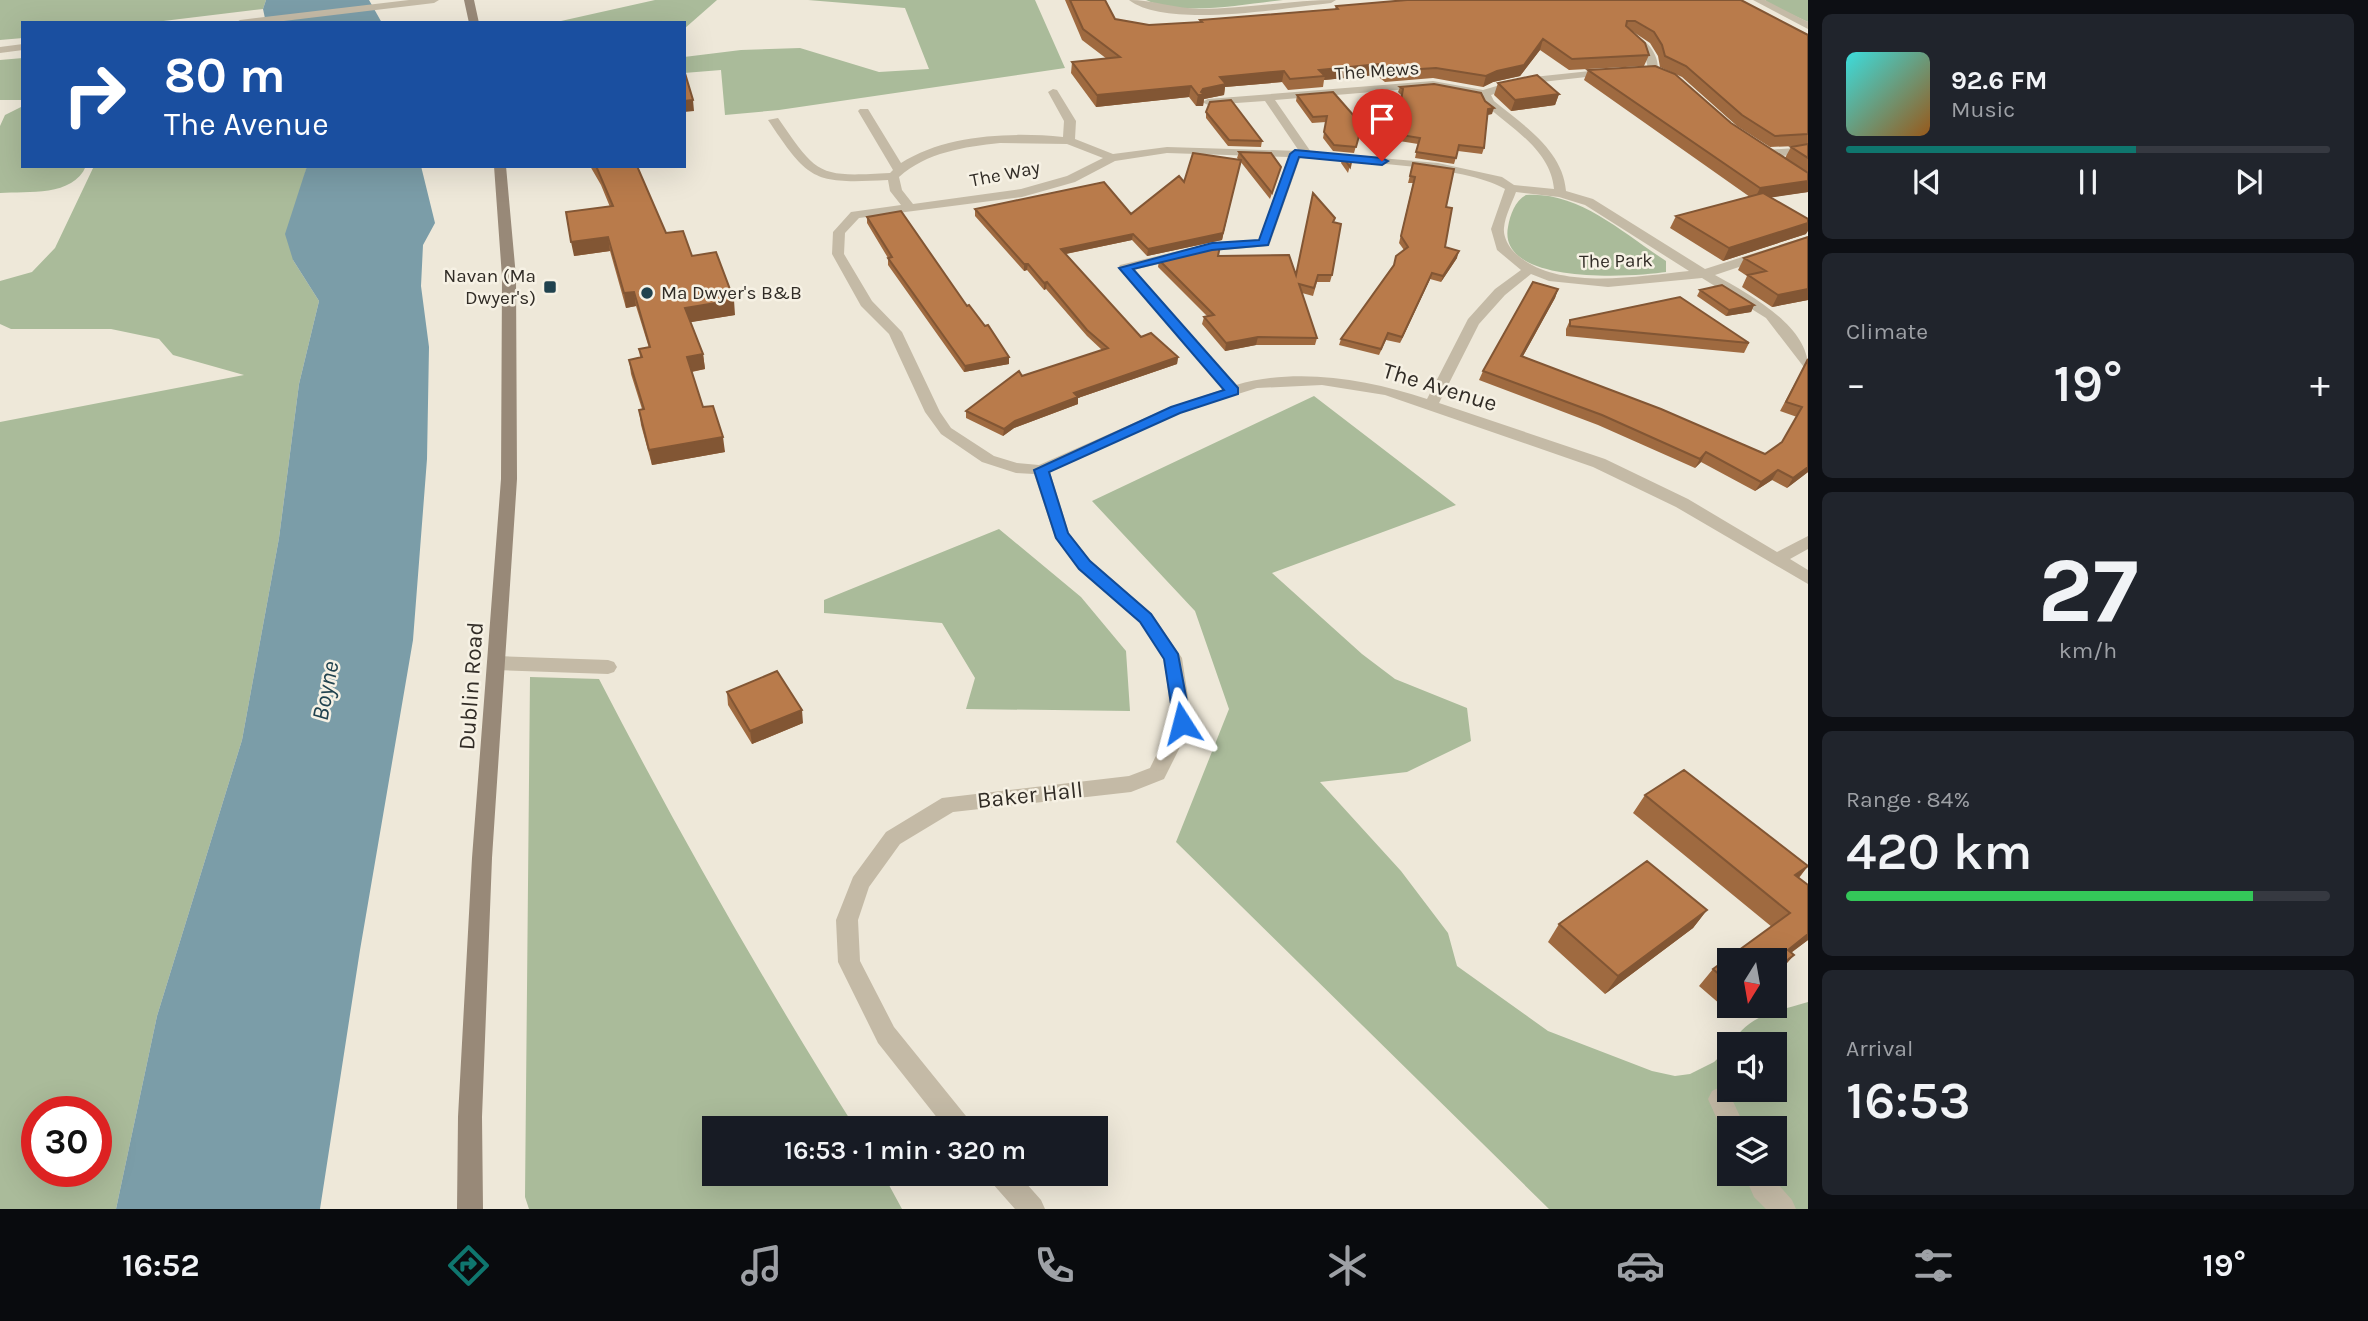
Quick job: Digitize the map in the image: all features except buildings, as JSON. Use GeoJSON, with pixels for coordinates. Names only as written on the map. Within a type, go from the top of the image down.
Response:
{"type":"FeatureCollection","features":[{"type":"Feature","properties":{"kind":"main road"},"geometry":{"type":"LineString","coordinates":[[469,0],[474,21]]}},
{"type":"Feature","properties":{"kind":"main road","name":"Dublin Road"},"geometry":{"type":"LineString","coordinates":[[471,1209],[470,1117],[481,886],[510,443],[509,277],[500,168]]}},
{"type":"Feature","properties":{"kind":"street"},"geometry":{"type":"LineString","coordinates":[[257,21],[434,0]]}},
{"type":"Feature","properties":{"kind":"street"},"geometry":{"type":"LineString","coordinates":[[1134,0],[1157,10],[1190,12],[1331,0]]}},
{"type":"Feature","properties":{"kind":"street"},"geometry":{"type":"LineString","coordinates":[[1758,0],[1808,26]]}},
{"type":"Feature","properties":{"kind":"street"},"geometry":{"type":"LineString","coordinates":[[1629,35],[1652,55],[1655,62],[1654,72]]}},
{"type":"Feature","properties":{"kind":"street"},"geometry":{"type":"LineString","coordinates":[[0,50],[21,47]]}},
{"type":"Feature","properties":{"kind":"street"},"geometry":{"type":"LineString","coordinates":[[1560,192],[1561,181],[1556,167],[1539,147],[1489,103],[1485,94],[1491,88],[1521,82],[1621,71]]}},
{"type":"Feature","properties":{"kind":"street","name":"The Mews"},"geometry":{"type":"LineString","coordinates":[[1208,102],[1433,84],[1485,94]]}},
{"type":"Feature","properties":{"kind":"street"},"geometry":{"type":"LineString","coordinates":[[1054,92],[1070,121],[1069,141]]}},
{"type":"Feature","properties":{"kind":"street"},"geometry":{"type":"LineString","coordinates":[[1233,391],[1125,268],[1212,247],[1264,243],[1301,154],[1268,97]]}},
{"type":"Feature","properties":{"kind":"street"},"geometry":{"type":"LineString","coordinates":[[864,111],[895,173],[896,191],[909,206]]}},
{"type":"Feature","properties":{"kind":"street"},"geometry":{"type":"LineString","coordinates":[[775,120],[802,162],[822,174],[850,178],[895,173],[902,164],[926,152],[996,140],[1027,138],[1069,141],[1112,158]]}},
{"type":"Feature","properties":{"kind":"street","name":"The Way"},"geometry":{"type":"LineString","coordinates":[[1041,470],[1016,468],[988,459],[946,431],[933,412],[895,332],[866,303],[838,254],[839,232],[855,215],[1022,193],[1071,179],[1112,158],[1167,150],[1301,154],[1461,170],[1498,180],[1511,188]]}},
{"type":"Feature","properties":{"kind":"street"},"geometry":{"type":"LineString","coordinates":[[1777,162],[1762,151],[1808,150]]}},
{"type":"Feature","properties":{"kind":"street","name":"The Park"},"geometry":{"type":"LineString","coordinates":[[1704,274],[1608,284],[1549,277],[1517,263],[1502,247],[1497,229],[1511,188],[1560,192],[1589,202],[1771,315],[1808,363]]}},
{"type":"Feature","properties":{"kind":"street"},"geometry":{"type":"LineString","coordinates":[[1704,274],[1808,240]]}},
{"type":"Feature","properties":{"kind":"street"},"geometry":{"type":"LineString","coordinates":[[1432,405],[1473,322],[1500,292],[1529,270]]}},
{"type":"Feature","properties":{"kind":"street","name":"The Avenue"},"geometry":{"type":"LineString","coordinates":[[1041,470],[1175,410],[1256,384],[1322,382],[1388,391],[1599,463],[1682,503],[1808,578]]}},
{"type":"Feature","properties":{"kind":"street","name":"Baker Hall"},"geometry":{"type":"LineString","coordinates":[[951,1116],[886,1035],[849,962],[847,920],[860,883],[893,838],[949,804],[1131,784],[1157,773],[1182,723],[1172,659],[1146,618],[1085,565],[1061,534],[1041,470]]}},
{"type":"Feature","properties":{"kind":"street"},"geometry":{"type":"LineString","coordinates":[[1777,559],[1808,542]]}},
{"type":"Feature","properties":{"kind":"street"},"geometry":{"type":"LineString","coordinates":[[497,663],[608,667]]}},
{"type":"Feature","properties":{"kind":"street"},"geometry":{"type":"LineString","coordinates":[[1012,1186],[1032,1209]]}},
{"type":"Feature","properties":{"kind":"street"},"geometry":{"type":"LineString","coordinates":[[1762,1186],[1783,1209]]}},
{"type":"Feature","properties":{"kind":"green space"},"geometry":{"type":"Polygon","coordinates":[[[0,0],[266,0],[263,9],[164,21],[21,21],[21,38],[0,40],[0,0]]]}},
{"type":"Feature","properties":{"kind":"green space"},"geometry":{"type":"Polygon","coordinates":[[[655,0],[717,0],[686,27],[686,21],[561,21],[655,0]]]}},
{"type":"Feature","properties":{"kind":"green space"},"geometry":{"type":"Polygon","coordinates":[[[808,0],[1035,0],[1065,68],[779,110],[725,115],[721,70],[686,73],[686,57],[741,50],[800,48],[879,72],[929,69],[905,8],[808,0]]]}},
{"type":"Feature","properties":{"kind":"green space"},"geometry":{"type":"Polygon","coordinates":[[[1146,0],[1283,0],[1195,9],[1177,8],[1146,0]]]}},
{"type":"Feature","properties":{"kind":"green space"},"geometry":{"type":"Polygon","coordinates":[[[1765,0],[1808,0],[1808,22],[1769,4],[1765,0]]]}},
{"type":"Feature","properties":{"kind":"green space"},"geometry":{"type":"Polygon","coordinates":[[[21,58],[21,100],[0,100],[0,60],[21,58]]]}},
{"type":"Feature","properties":{"kind":"green space"},"geometry":{"type":"Polygon","coordinates":[[[21,107],[21,168],[85,168],[80,176],[60,188],[0,193],[0,126],[5,115],[21,107]]]}},
{"type":"Feature","properties":{"kind":"green space"},"geometry":{"type":"Polygon","coordinates":[[[93,168],[306,168],[299,198],[293,260],[319,301],[299,384],[279,538],[242,740],[157,1016],[116,1209],[0,1209],[0,422],[244,375],[173,355],[159,339],[111,329],[11,329],[0,324],[0,281],[32,272],[55,248],[93,168]]]}},
{"type":"Feature","properties":{"kind":"green space"},"geometry":{"type":"Polygon","coordinates":[[[1526,195],[1564,200],[1600,216],[1666,261],[1666,272],[1599,276],[1571,274],[1524,260],[1510,246],[1508,227],[1514,209],[1526,195]]]}},
{"type":"Feature","properties":{"kind":"green space"},"geometry":{"type":"Polygon","coordinates":[[[1314,396],[1456,505],[1272,573],[1362,654],[1395,679],[1467,708],[1471,741],[1407,772],[1320,782],[1401,871],[1448,933],[1457,966],[1548,1031],[1652,1071],[1675,1076],[1690,1074],[1717,1059],[1717,1102],[1787,1102],[1787,1032],[1741,1032],[1759,1018],[1787,1018],[1787,1008],[1808,1002],[1808,1209],[1549,1209],[1176,842],[1229,709],[1195,611],[1092,501],[1314,396]]]}},
{"type":"Feature","properties":{"kind":"green space"},"geometry":{"type":"Polygon","coordinates":[[[999,529],[1081,597],[1126,651],[1130,711],[966,709],[975,678],[942,623],[824,613],[824,600],[999,529]]]}},
{"type":"Feature","properties":{"kind":"green space"},"geometry":{"type":"Polygon","coordinates":[[[530,677],[599,679],[723,907],[848,1116],[702,1116],[702,1186],[890,1186],[902,1209],[529,1209],[525,1197],[530,677]]]}},
{"type":"Feature","properties":{"kind":"water"},"geometry":{"type":"Polygon","coordinates":[[[266,0],[369,0],[381,21],[266,21],[263,9],[266,0]]]}},
{"type":"Feature","properties":{"kind":"water","name":"Boyne"},"geometry":{"type":"Polygon","coordinates":[[[306,168],[421,168],[435,223],[423,245],[421,286],[429,347],[427,459],[413,640],[360,950],[320,1209],[116,1209],[157,1016],[242,740],[279,538],[299,384],[319,301],[293,260],[285,234],[306,168]]]}},
{"type":"Feature","properties":{"kind":"place","name":"Navan (Ma Dwyer's)"},"geometry":{"type":"Point","coordinates":[550,287]}},
{"type":"Feature","properties":{"kind":"place","name":"Ma Dwyer's B&B"},"geometry":{"type":"Point","coordinates":[647,293]}},
{"type":"Feature","properties":{"kind":"route"},"geometry":{"type":"LineString","coordinates":[[1182,723],[1172,659],[1146,618],[1085,565],[1061,534],[1041,470],[1175,410],[1233,391],[1125,268],[1212,247],[1264,243],[1295,154],[1382,161]]}}]}
